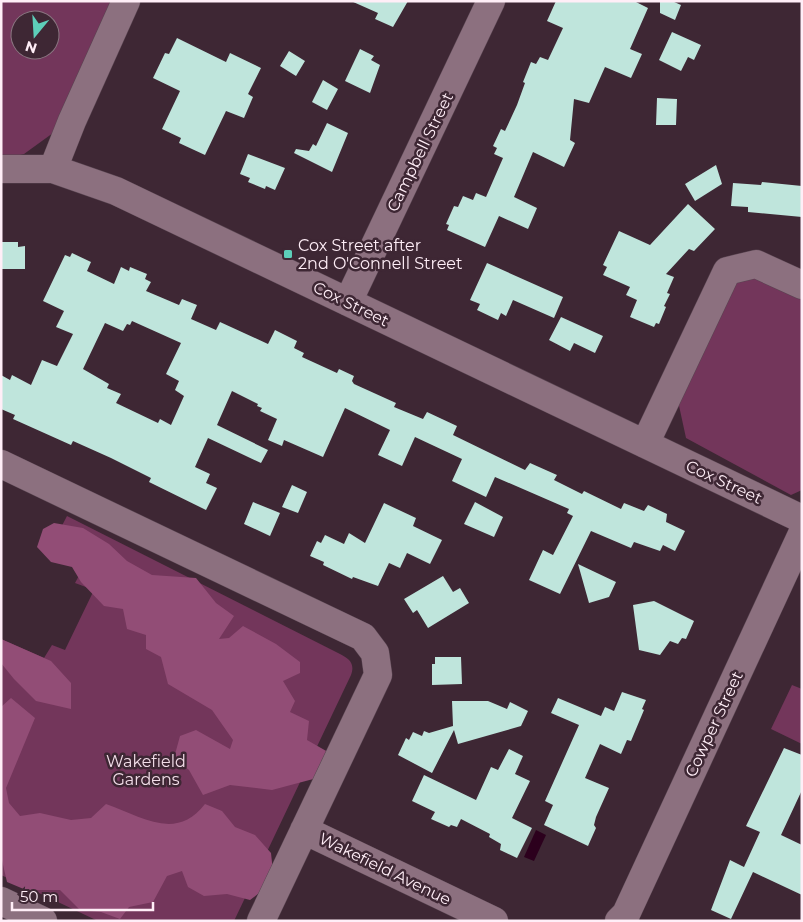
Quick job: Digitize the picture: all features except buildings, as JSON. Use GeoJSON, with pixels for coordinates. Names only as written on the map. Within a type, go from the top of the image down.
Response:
{"type":"FeatureCollection","features":[{"type":"Feature","properties":{"kind":"street"},"geometry":{"type":"LineString","coordinates":[[53,169],[72,121],[126,1]]}},
{"type":"Feature","properties":{"kind":"street","name":"Campbell Street"},"geometry":{"type":"LineString","coordinates":[[348,302],[491,1]]}},
{"type":"Feature","properties":{"kind":"street","name":"Cox Street"},"geometry":{"type":"LineString","coordinates":[[1,169],[53,169],[116,191],[802,519]]}},
{"type":"Feature","properties":{"kind":"street"},"geometry":{"type":"LineString","coordinates":[[645,444],[727,271],[756,264],[802,285]]}},
{"type":"Feature","properties":{"kind":"street"},"geometry":{"type":"LineString","coordinates":[[1,464],[363,637],[375,653],[378,674],[261,921]]}},
{"type":"Feature","properties":{"kind":"street","name":"Cowper Street"},"geometry":{"type":"LineString","coordinates":[[624,918],[802,534]]}},
{"type":"Feature","properties":{"kind":"street","name":"Wakefield Avenue"},"geometry":{"type":"LineString","coordinates":[[304,830],[494,921]]}},
{"type":"Feature","properties":{"kind":"street"},"geometry":{"type":"LineString","coordinates":[[1,901],[43,921]]}},
{"type":"Feature","properties":{"kind":"green space"},"geometry":{"type":"Polygon","coordinates":[[[1,1],[115,1],[53,133],[24,154],[1,160],[1,1]]]}},
{"type":"Feature","properties":{"kind":"green space"},"geometry":{"type":"Polygon","coordinates":[[[754,271],[802,294],[802,490],[791,495],[686,438],[678,401],[735,283],[754,271]]]}},
{"type":"Feature","properties":{"kind":"green space","name":"Wakefield Gardens"},"geometry":{"type":"Polygon","coordinates":[[[67,516],[340,654],[349,660],[352,665],[351,675],[234,921],[98,921],[1,875],[1,639],[44,658],[52,645],[65,650],[94,590],[75,583],[82,570],[54,541],[67,516]]]}},
{"type":"Feature","properties":{"kind":"green space"},"geometry":{"type":"Polygon","coordinates":[[[792,685],[802,689],[802,744],[771,729],[792,685]]]}},
{"type":"Feature","properties":{"kind":"shaded area"},"geometry":{"type":"Polygon","coordinates":[[[54,523],[83,528],[109,544],[127,561],[152,575],[196,578],[216,603],[234,616],[219,639],[229,638],[243,626],[276,644],[300,662],[300,673],[283,681],[295,701],[290,712],[309,721],[307,740],[328,752],[317,778],[272,790],[230,785],[203,795],[189,770],[174,758],[180,736],[196,730],[230,749],[233,740],[212,710],[168,684],[161,657],[146,649],[146,635],[127,629],[123,609],[104,606],[81,582],[72,567],[51,562],[37,547],[43,529],[54,523]]]}},
{"type":"Feature","properties":{"kind":"shaded area"},"geometry":{"type":"Polygon","coordinates":[[[1,639],[51,661],[71,683],[71,709],[36,701],[14,679],[1,663],[1,639]]]}},
{"type":"Feature","properties":{"kind":"shaded area"},"geometry":{"type":"Polygon","coordinates":[[[11,698],[35,718],[6,788],[9,803],[20,816],[40,813],[71,820],[91,818],[106,804],[145,819],[170,824],[182,822],[194,815],[205,804],[222,811],[235,827],[255,835],[271,853],[273,872],[263,890],[250,900],[227,894],[204,896],[188,887],[182,871],[167,876],[153,902],[129,907],[120,919],[101,912],[80,910],[60,890],[26,890],[7,882],[1,856],[1,707],[11,698]]]}},
{"type":"Feature","properties":{"kind":"shaded area"},"geometry":{"type":"Polygon","coordinates":[[[536,830],[546,835],[534,861],[524,857],[536,830]]]}},
{"type":"Feature","properties":{"kind":"place","name":"Cox Street after 2nd O'Connell Street"},"geometry":{"type":"Point","coordinates":[288,254]}}]}
